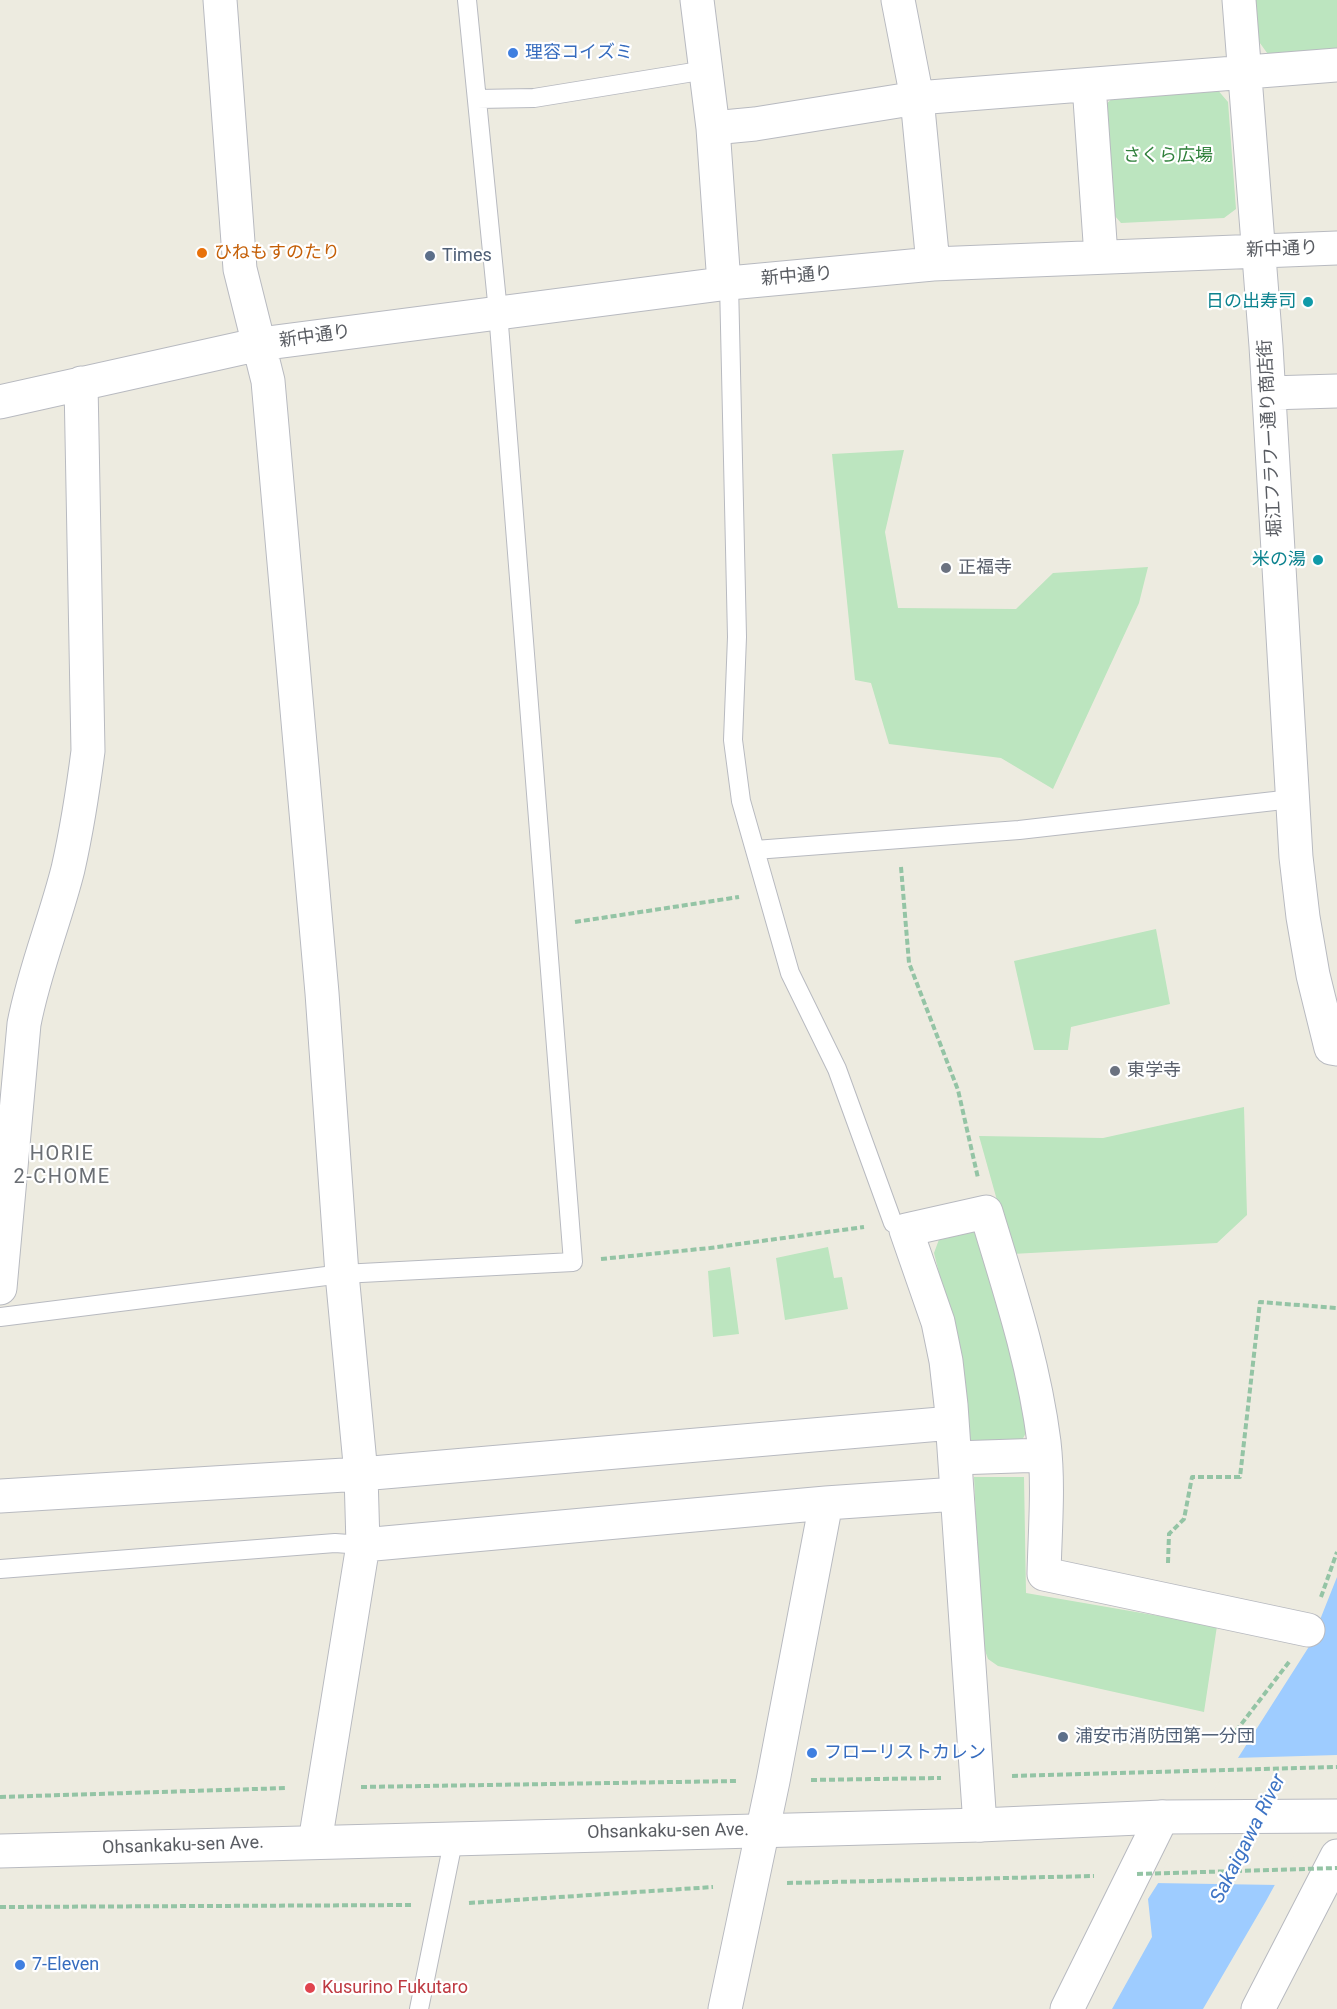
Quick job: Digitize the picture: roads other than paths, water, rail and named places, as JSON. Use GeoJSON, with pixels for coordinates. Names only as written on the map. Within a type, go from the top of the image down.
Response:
{"type":"FeatureCollection","features":[{"type":"Feature","properties":{"kind":"street"},"geometry":{"type":"LineString","coordinates":[[220,0],[240,269],[268,381],[322,993],[342,1274],[361,1474],[363,1545],[315,1842]]}},
{"type":"Feature","properties":{"kind":"street"},"geometry":{"type":"LineString","coordinates":[[697,0],[713,128],[727,284]]}},
{"type":"Feature","properties":{"kind":"street"},"geometry":{"type":"LineString","coordinates":[[898,0],[916,98],[933,264]]}},
{"type":"Feature","properties":{"kind":"street","name":"堀江フラワー通り商店街"},"geometry":{"type":"LineString","coordinates":[[1239,0],[1269,393],[1296,857],[1311,964],[1332,1048],[1337,1049]]}},
{"type":"Feature","properties":{"kind":"street"},"geometry":{"type":"LineString","coordinates":[[713,128],[755,124],[916,98],[1337,65]]}},
{"type":"Feature","properties":{"kind":"street"},"geometry":{"type":"LineString","coordinates":[[1089,85],[1101,256]]}},
{"type":"Feature","properties":{"kind":"street","name":"新中通り"},"geometry":{"type":"LineString","coordinates":[[0,402],[260,344],[727,284],[933,264],[1337,248]]}},
{"type":"Feature","properties":{"kind":"street"},"geometry":{"type":"LineString","coordinates":[[0,1288],[24,1024],[31,990],[67,870],[83,799],[88,751],[81,383]]}},
{"type":"Feature","properties":{"kind":"street"},"geometry":{"type":"LineString","coordinates":[[1269,393],[1337,391]]}},
{"type":"Feature","properties":{"kind":"street"},"geometry":{"type":"LineString","coordinates":[[980,1825],[955,1458],[946,1361],[938,1322],[900,1227],[986,1212],[1029,1360],[1045,1455],[1044,1574],[1308,1630]]}},
{"type":"Feature","properties":{"kind":"street"},"geometry":{"type":"LineString","coordinates":[[0,1496],[361,1474],[952,1423]]}},
{"type":"Feature","properties":{"kind":"street"},"geometry":{"type":"LineString","coordinates":[[955,1458],[1045,1455]]}},
{"type":"Feature","properties":{"kind":"street"},"geometry":{"type":"LineString","coordinates":[[363,1545],[826,1503],[957,1494]]}},
{"type":"Feature","properties":{"kind":"street"},"geometry":{"type":"LineString","coordinates":[[725,2009],[773,1781],[826,1503]]}},
{"type":"Feature","properties":{"kind":"street","name":"Ohsankaku-sen Ave."},"geometry":{"type":"LineString","coordinates":[[0,1851],[980,1825],[1173,1817],[1337,1816]]}},
{"type":"Feature","properties":{"kind":"street"},"geometry":{"type":"LineString","coordinates":[[1067,2009],[1135,1875],[1173,1817]]}},
{"type":"Feature","properties":{"kind":"street"},"geometry":{"type":"LineString","coordinates":[[1258,2009],[1337,1856]]}},
{"type":"Feature","properties":{"kind":"lane"},"geometry":{"type":"LineString","coordinates":[[0,1317],[342,1274],[573,1262],[498,312],[467,0]]}},
{"type":"Feature","properties":{"kind":"lane"},"geometry":{"type":"LineString","coordinates":[[477,99],[534,98],[706,70]]}},
{"type":"Feature","properties":{"kind":"lane"},"geometry":{"type":"LineString","coordinates":[[727,284],[736,637],[733,740],[741,801],[790,973],[837,1069],[900,1227]]}},
{"type":"Feature","properties":{"kind":"lane"},"geometry":{"type":"LineString","coordinates":[[755,850],[1019,830],[1292,799]]}},
{"type":"Feature","properties":{"kind":"lane"},"geometry":{"type":"LineString","coordinates":[[0,1569],[335,1543],[363,1545]]}},
{"type":"Feature","properties":{"kind":"lane"},"geometry":{"type":"LineString","coordinates":[[420,2009],[454,1838]]}},
{"type":"Feature","properties":{"kind":"water","name":"Sakaigawa River"},"geometry":{"type":"Polygon","coordinates":[[[1337,1577],[1337,1771],[1266,1901],[1203,2009],[1112,2009],[1152,1937],[1148,1899],[1310,1645],[1337,1577]]]}},
{"type":"Feature","properties":{"kind":"place","name":"理容コイズミ"},"geometry":{"type":"Point","coordinates":[513,53]}},
{"type":"Feature","properties":{"kind":"place","name":"ひねもすのたり"},"geometry":{"type":"Point","coordinates":[202,253]}},
{"type":"Feature","properties":{"kind":"place","name":"Times"},"geometry":{"type":"Point","coordinates":[430,256]}},
{"type":"Feature","properties":{"kind":"place","name":"日の出寿司"},"geometry":{"type":"Point","coordinates":[1308,302]}},
{"type":"Feature","properties":{"kind":"place","name":"米の湯"},"geometry":{"type":"Point","coordinates":[1318,560]}},
{"type":"Feature","properties":{"kind":"place","name":"正福寺"},"geometry":{"type":"Point","coordinates":[946,568]}},
{"type":"Feature","properties":{"kind":"place","name":"東学寺"},"geometry":{"type":"Point","coordinates":[1115,1071]}},
{"type":"Feature","properties":{"kind":"place","name":"浦安市消防団第一分団"},"geometry":{"type":"Point","coordinates":[1063,1737]}},
{"type":"Feature","properties":{"kind":"place","name":"フローリストカレン"},"geometry":{"type":"Point","coordinates":[812,1753]}},
{"type":"Feature","properties":{"kind":"place","name":"7-Eleven"},"geometry":{"type":"Point","coordinates":[20,1965]}},
{"type":"Feature","properties":{"kind":"place","name":"Kusurino Fukutaro"},"geometry":{"type":"Point","coordinates":[310,1988]}},
{"type":"Feature","properties":{"kind":"district","name":"HORIE 2-CHOME"},"geometry":{"type":"Point","coordinates":[62,1166]}},
{"type":"Feature","properties":{"kind":"park label","name":"さくら広場"},"geometry":{"type":"Point","coordinates":[1168,156]}}]}
